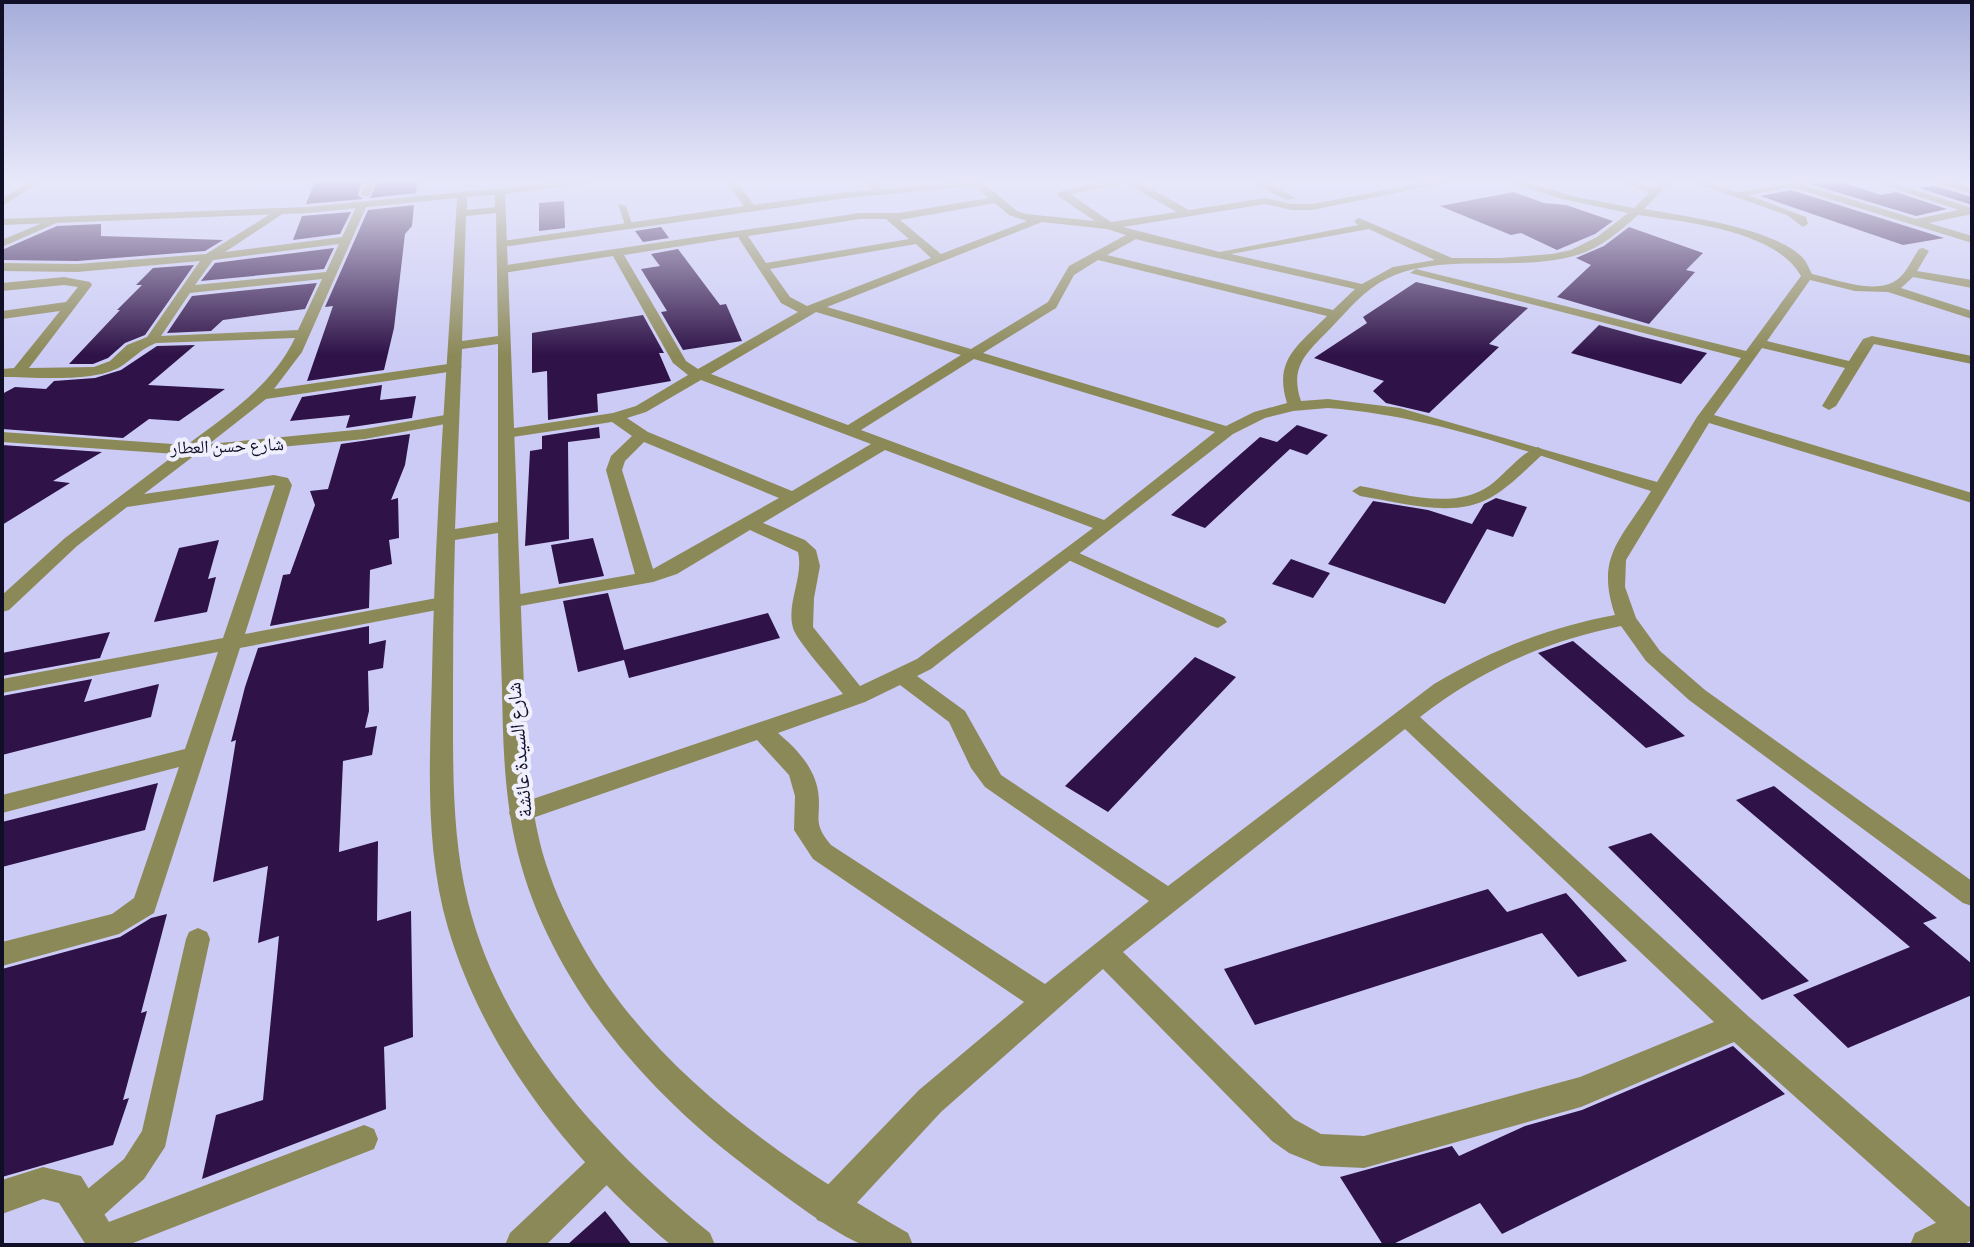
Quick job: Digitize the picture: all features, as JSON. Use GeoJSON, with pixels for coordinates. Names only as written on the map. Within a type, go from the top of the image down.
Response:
{"type":"FeatureCollection","features":[{"type":"Feature","properties":{"kind":"street"},"geometry":{"type":"LineString","coordinates":[[154,339],[209,257],[236,239]]}},
{"type":"Feature","properties":{"kind":"street"},"geometry":{"type":"LineString","coordinates":[[461,239],[442,603],[445,858],[463,930],[494,1005],[543,1083],[607,1163],[698,1245]]}},
{"type":"Feature","properties":{"kind":"street","name":"شارع السيدة عائشة"},"geometry":{"type":"LineString","coordinates":[[502,239],[509,602],[517,776],[521,813],[534,866],[556,922],[588,980],[631,1039],[685,1098],[752,1155],[829,1208],[896,1245]]}},
{"type":"Feature","properties":{"kind":"street"},"geometry":{"type":"LineString","coordinates":[[502,244],[534,239]]}},
{"type":"Feature","properties":{"kind":"street"},"geometry":{"type":"LineString","coordinates":[[503,269],[713,239]]}},
{"type":"Feature","properties":{"kind":"street"},"geometry":{"type":"LineString","coordinates":[[745,239],[785,300],[1227,431]]}},
{"type":"Feature","properties":{"kind":"street"},"geometry":{"type":"LineString","coordinates":[[507,433],[615,417],[641,409],[811,309],[988,239]]}},
{"type":"Feature","properties":{"kind":"street"},"geometry":{"type":"LineString","coordinates":[[850,430],[1052,305],[1065,277],[1127,239]]}},
{"type":"Feature","properties":{"kind":"street"},"geometry":{"type":"LineString","coordinates":[[1152,239],[1365,288]]}},
{"type":"Feature","properties":{"kind":"street"},"geometry":{"type":"LineString","coordinates":[[1214,254],[1296,239]]}},
{"type":"Feature","properties":{"kind":"street"},"geometry":{"type":"LineString","coordinates":[[1399,239],[1455,264]]}},
{"type":"Feature","properties":{"kind":"street"},"geometry":{"type":"LineString","coordinates":[[1295,406],[1288,386],[1292,360],[1377,279],[1402,269],[1565,255],[1586,248],[1598,239]]}},
{"type":"Feature","properties":{"kind":"street"},"geometry":{"type":"LineString","coordinates":[[1760,239],[1793,254],[1805,265],[1807,276],[1705,417],[1617,560],[1615,587],[1626,619],[1653,656],[1697,695],[1972,895]]}},
{"type":"Feature","properties":{"kind":"street"},"geometry":{"type":"LineString","coordinates":[[2,267],[77,268],[209,257],[345,240]]}},
{"type":"Feature","properties":{"kind":"street"},"geometry":{"type":"LineString","coordinates":[[2,606],[71,542],[262,395],[289,362],[345,240]]}},
{"type":"Feature","properties":{"kind":"street"},"geometry":{"type":"LineString","coordinates":[[762,267],[916,241],[939,258]]}},
{"type":"Feature","properties":{"kind":"street"},"geometry":{"type":"LineString","coordinates":[[1890,288],[1901,283],[1923,251]]}},
{"type":"Feature","properties":{"kind":"street"},"geometry":{"type":"LineString","coordinates":[[617,253],[680,363],[699,376],[1106,527]]}},
{"type":"Feature","properties":{"kind":"street"},"geometry":{"type":"LineString","coordinates":[[1096,256],[1337,315]]}},
{"type":"Feature","properties":{"kind":"street"},"geometry":{"type":"LineString","coordinates":[[1402,269],[1754,349],[1853,366]]}},
{"type":"Feature","properties":{"kind":"street"},"geometry":{"type":"LineString","coordinates":[[1909,273],[1972,284]]}},
{"type":"Feature","properties":{"kind":"street"},"geometry":{"type":"LineString","coordinates":[[186,290],[328,275]]}},
{"type":"Feature","properties":{"kind":"street"},"geometry":{"type":"LineString","coordinates":[[1807,276],[1852,285],[1890,288],[1972,315]]}},
{"type":"Feature","properties":{"kind":"street"},"geometry":{"type":"LineString","coordinates":[[2,287],[64,281],[83,283],[87,288],[19,372]]}},
{"type":"Feature","properties":{"kind":"street"},"geometry":{"type":"LineString","coordinates":[[2,315],[73,305]]}},
{"type":"Feature","properties":{"kind":"street"},"geometry":{"type":"LineString","coordinates":[[2,373],[96,371],[115,364],[132,348],[154,339],[302,334]]}},
{"type":"Feature","properties":{"kind":"street"},"geometry":{"type":"LineString","coordinates":[[262,395],[456,357],[506,339]]}},
{"type":"Feature","properties":{"kind":"street"},"geometry":{"type":"LineString","coordinates":[[1829,406],[1868,342],[1875,339],[1972,360]]}},
{"type":"Feature","properties":{"kind":"street"},"geometry":{"type":"LineString","coordinates":[[521,813],[857,697],[902,676],[924,664],[1245,419],[1295,406],[1330,404],[1391,411],[1661,489]]}},
{"type":"Feature","properties":{"kind":"street"},"geometry":{"type":"LineString","coordinates":[[615,417],[642,435],[794,498]]}},
{"type":"Feature","properties":{"kind":"street"},"geometry":{"type":"LineString","coordinates":[[1705,417],[1972,498]]}},
{"type":"Feature","properties":{"kind":"street","name":"شارع حسن العطار"},"geometry":{"type":"LineString","coordinates":[[2,437],[192,450],[365,434],[451,419]]}},
{"type":"Feature","properties":{"kind":"street"},"geometry":{"type":"LineString","coordinates":[[642,435],[617,459],[614,470],[646,578]]}},
{"type":"Feature","properties":{"kind":"street"},"geometry":{"type":"LineString","coordinates":[[509,602],[646,578],[689,562],[885,443]]}},
{"type":"Feature","properties":{"kind":"street"},"geometry":{"type":"LineString","coordinates":[[2,954],[119,923],[145,905],[284,485],[282,482],[126,502]]}},
{"type":"Feature","properties":{"kind":"street"},"geometry":{"type":"LineString","coordinates":[[751,524],[807,550],[811,566],[804,598],[803,628],[857,697]]}},
{"type":"Feature","properties":{"kind":"street"},"geometry":{"type":"LineString","coordinates":[[445,536],[508,526]]}},
{"type":"Feature","properties":{"kind":"street"},"geometry":{"type":"LineString","coordinates":[[2,686],[442,603]]}},
{"type":"Feature","properties":{"kind":"street"},"geometry":{"type":"LineString","coordinates":[[829,1208],[930,1101],[1104,951],[1406,717],[1473,668],[1507,651],[1556,634],[1626,619]]}},
{"type":"Feature","properties":{"kind":"street"},"geometry":{"type":"LineString","coordinates":[[902,676],[948,707],[962,722],[977,760],[993,781],[1168,900]]}},
{"type":"Feature","properties":{"kind":"street"},"geometry":{"type":"LineString","coordinates":[[1406,717],[1738,1026],[1969,1224],[1927,1245]]}},
{"type":"Feature","properties":{"kind":"street"},"geometry":{"type":"LineString","coordinates":[[762,731],[785,753],[801,775],[807,796],[803,825],[808,837],[822,852],[1047,1001]]}},
{"type":"Feature","properties":{"kind":"street"},"geometry":{"type":"LineString","coordinates":[[2,804],[194,755]]}},
{"type":"Feature","properties":{"kind":"street"},"geometry":{"type":"LineString","coordinates":[[1104,951],[1283,1130],[1300,1142],[1321,1150],[1364,1152],[1581,1092],[1738,1026]]}},
{"type":"Feature","properties":{"kind":"street"},"geometry":{"type":"LineString","coordinates":[[522,1245],[607,1163]]}},
{"type":"Feature","properties":{"kind":"street"},"geometry":{"type":"LineString","coordinates":[[2,1197],[43,1183],[69,1188],[105,1242]]}},
{"type":"Feature","properties":{"kind":"lane"},"geometry":{"type":"LineString","coordinates":[[1360,491],[1438,501],[1471,501],[1483,497],[1538,451]]}},
{"type":"Feature","properties":{"kind":"lane"},"geometry":{"type":"LineString","coordinates":[[1070,554],[1218,622]]}},
{"type":"Feature","properties":{"kind":"lane"},"geometry":{"type":"LineString","coordinates":[[84,1212],[134,1169],[155,1137],[198,939]]}},
{"type":"Feature","properties":{"kind":"lane"},"geometry":{"type":"LineString","coordinates":[[105,1242],[364,1139]]}},
{"type":"Feature","properties":{"kind":"building"},"geometry":{"type":"Polygon","coordinates":[[[27,239],[223,240],[205,251],[77,261],[2,260],[2,250],[27,239]]]}},
{"type":"Feature","properties":{"kind":"building"},"geometry":{"type":"Polygon","coordinates":[[[355,239],[404,239],[394,328],[384,370],[307,381],[333,306],[325,307],[355,239]]]}},
{"type":"Feature","properties":{"kind":"building"},"geometry":{"type":"Polygon","coordinates":[[[1534,239],[1583,239],[1557,250],[1534,239]]]}},
{"type":"Feature","properties":{"kind":"building"},"geometry":{"type":"Polygon","coordinates":[[[1613,239],[1664,239],[1703,253],[1686,270],[1695,272],[1649,324],[1557,297],[1591,265],[1576,258],[1613,239]]]}},
{"type":"Feature","properties":{"kind":"building"},"geometry":{"type":"Polygon","coordinates":[[[1886,239],[1937,239],[1903,245],[1886,239]]]}},
{"type":"Feature","properties":{"kind":"building"},"geometry":{"type":"Polygon","coordinates":[[[334,248],[324,269],[201,281],[215,263],[334,248]]]}},
{"type":"Feature","properties":{"kind":"building"},"geometry":{"type":"Polygon","coordinates":[[[678,249],[720,305],[726,304],[742,341],[683,350],[661,312],[667,311],[641,269],[660,266],[651,254],[678,249]]]}},
{"type":"Feature","properties":{"kind":"building"},"geometry":{"type":"Polygon","coordinates":[[[194,265],[145,335],[125,343],[108,358],[93,364],[69,364],[142,285],[136,285],[153,268],[194,265]]]}},
{"type":"Feature","properties":{"kind":"building"},"geometry":{"type":"Polygon","coordinates":[[[1416,282],[1528,308],[1489,344],[1499,347],[1429,413],[1386,403],[1373,391],[1384,381],[1314,358],[1367,323],[1363,317],[1416,282]]]}},
{"type":"Feature","properties":{"kind":"building"},"geometry":{"type":"Polygon","coordinates":[[[317,283],[305,309],[223,320],[211,331],[167,333],[192,296],[317,283]]]}},
{"type":"Feature","properties":{"kind":"building"},"geometry":{"type":"Polygon","coordinates":[[[643,315],[664,353],[659,353],[671,381],[597,394],[598,412],[548,420],[547,371],[532,373],[532,333],[643,315]]]}},
{"type":"Feature","properties":{"kind":"building"},"geometry":{"type":"Polygon","coordinates":[[[1599,325],[1707,353],[1681,384],[1571,353],[1599,325]]]}},
{"type":"Feature","properties":{"kind":"building"},"geometry":{"type":"Polygon","coordinates":[[[195,345],[148,385],[225,389],[179,421],[149,419],[123,438],[2,429],[2,394],[15,387],[46,389],[54,381],[95,378],[121,370],[157,346],[195,345]]]}},
{"type":"Feature","properties":{"kind":"building"},"geometry":{"type":"Polygon","coordinates":[[[382,385],[380,400],[416,396],[412,418],[346,428],[350,415],[290,421],[302,397],[382,385]]]}},
{"type":"Feature","properties":{"kind":"building"},"geometry":{"type":"Polygon","coordinates":[[[1297,425],[1328,435],[1307,455],[1290,449],[1205,528],[1171,515],[1260,437],[1277,442],[1297,425]]]}},
{"type":"Feature","properties":{"kind":"building"},"geometry":{"type":"Polygon","coordinates":[[[599,427],[600,438],[568,442],[569,539],[525,546],[530,451],[542,449],[542,436],[599,427]]]}},
{"type":"Feature","properties":{"kind":"building"},"geometry":{"type":"Polygon","coordinates":[[[410,434],[405,465],[391,500],[398,498],[399,538],[389,540],[392,564],[370,570],[369,608],[270,626],[283,575],[290,574],[315,505],[310,491],[328,489],[341,444],[410,434]]]}},
{"type":"Feature","properties":{"kind":"building"},"geometry":{"type":"Polygon","coordinates":[[[2,445],[102,452],[53,481],[70,483],[2,525],[2,445]]]}},
{"type":"Feature","properties":{"kind":"building"},"geometry":{"type":"Polygon","coordinates":[[[1496,498],[1527,507],[1513,537],[1487,529],[1445,604],[1328,564],[1373,501],[1428,510],[1472,524],[1484,504],[1496,498]]]}},
{"type":"Feature","properties":{"kind":"building"},"geometry":{"type":"Polygon","coordinates":[[[593,538],[604,576],[559,584],[551,545],[593,538]]]}},
{"type":"Feature","properties":{"kind":"building"},"geometry":{"type":"Polygon","coordinates":[[[219,540],[208,579],[216,577],[207,612],[154,622],[179,548],[219,540]]]}},
{"type":"Feature","properties":{"kind":"building"},"geometry":{"type":"Polygon","coordinates":[[[1291,559],[1330,573],[1313,598],[1272,584],[1291,559]]]}},
{"type":"Feature","properties":{"kind":"building"},"geometry":{"type":"Polygon","coordinates":[[[608,593],[624,650],[768,613],[780,638],[629,678],[624,660],[578,672],[563,601],[608,593]]]}},
{"type":"Feature","properties":{"kind":"building"},"geometry":{"type":"Polygon","coordinates":[[[369,626],[369,644],[386,640],[383,668],[368,671],[369,711],[365,728],[377,726],[372,755],[343,761],[339,852],[378,841],[377,921],[411,911],[413,1037],[384,1047],[386,1109],[202,1179],[216,1115],[263,1100],[279,936],[258,943],[268,866],[213,882],[236,740],[231,742],[245,687],[258,648],[369,626]]]}},
{"type":"Feature","properties":{"kind":"building"},"geometry":{"type":"Polygon","coordinates":[[[110,632],[100,658],[2,676],[2,653],[110,632]]]}},
{"type":"Feature","properties":{"kind":"building"},"geometry":{"type":"Polygon","coordinates":[[[1573,641],[1685,736],[1646,748],[1538,653],[1573,641]]]}},
{"type":"Feature","properties":{"kind":"building"},"geometry":{"type":"Polygon","coordinates":[[[1195,657],[1236,677],[1108,812],[1065,786],[1195,657]]]}},
{"type":"Feature","properties":{"kind":"building"},"geometry":{"type":"Polygon","coordinates":[[[92,679],[84,702],[159,684],[151,717],[2,755],[2,696],[92,679]]]}},
{"type":"Feature","properties":{"kind":"building"},"geometry":{"type":"Polygon","coordinates":[[[158,783],[145,830],[2,867],[2,822],[158,783]]]}},
{"type":"Feature","properties":{"kind":"building"},"geometry":{"type":"Polygon","coordinates":[[[1774,786],[1937,918],[1923,923],[1972,964],[1972,995],[1848,1048],[1793,995],[1910,947],[1736,800],[1774,786]]]}},
{"type":"Feature","properties":{"kind":"building"},"geometry":{"type":"Polygon","coordinates":[[[1651,833],[1809,981],[1762,1000],[1608,847],[1651,833]]]}},
{"type":"Feature","properties":{"kind":"building"},"geometry":{"type":"Polygon","coordinates":[[[1488,889],[1507,912],[1566,893],[1627,961],[1578,977],[1542,933],[1255,1025],[1224,969],[1488,889]]]}},
{"type":"Feature","properties":{"kind":"building"},"geometry":{"type":"Polygon","coordinates":[[[167,914],[141,1013],[147,1011],[123,1100],[129,1098],[113,1145],[2,1177],[2,969],[120,937],[151,918],[167,914]]]}},
{"type":"Feature","properties":{"kind":"building"},"geometry":{"type":"Polygon","coordinates":[[[1733,1046],[1785,1094],[1502,1234],[1480,1203],[1391,1245],[1383,1245],[1340,1177],[1452,1146],[1459,1156],[1525,1126],[1582,1110],[1733,1046]]]}},
{"type":"Feature","properties":{"kind":"building"},"geometry":{"type":"Polygon","coordinates":[[[605,1211],[632,1245],[567,1245],[605,1211]]]}}]}
